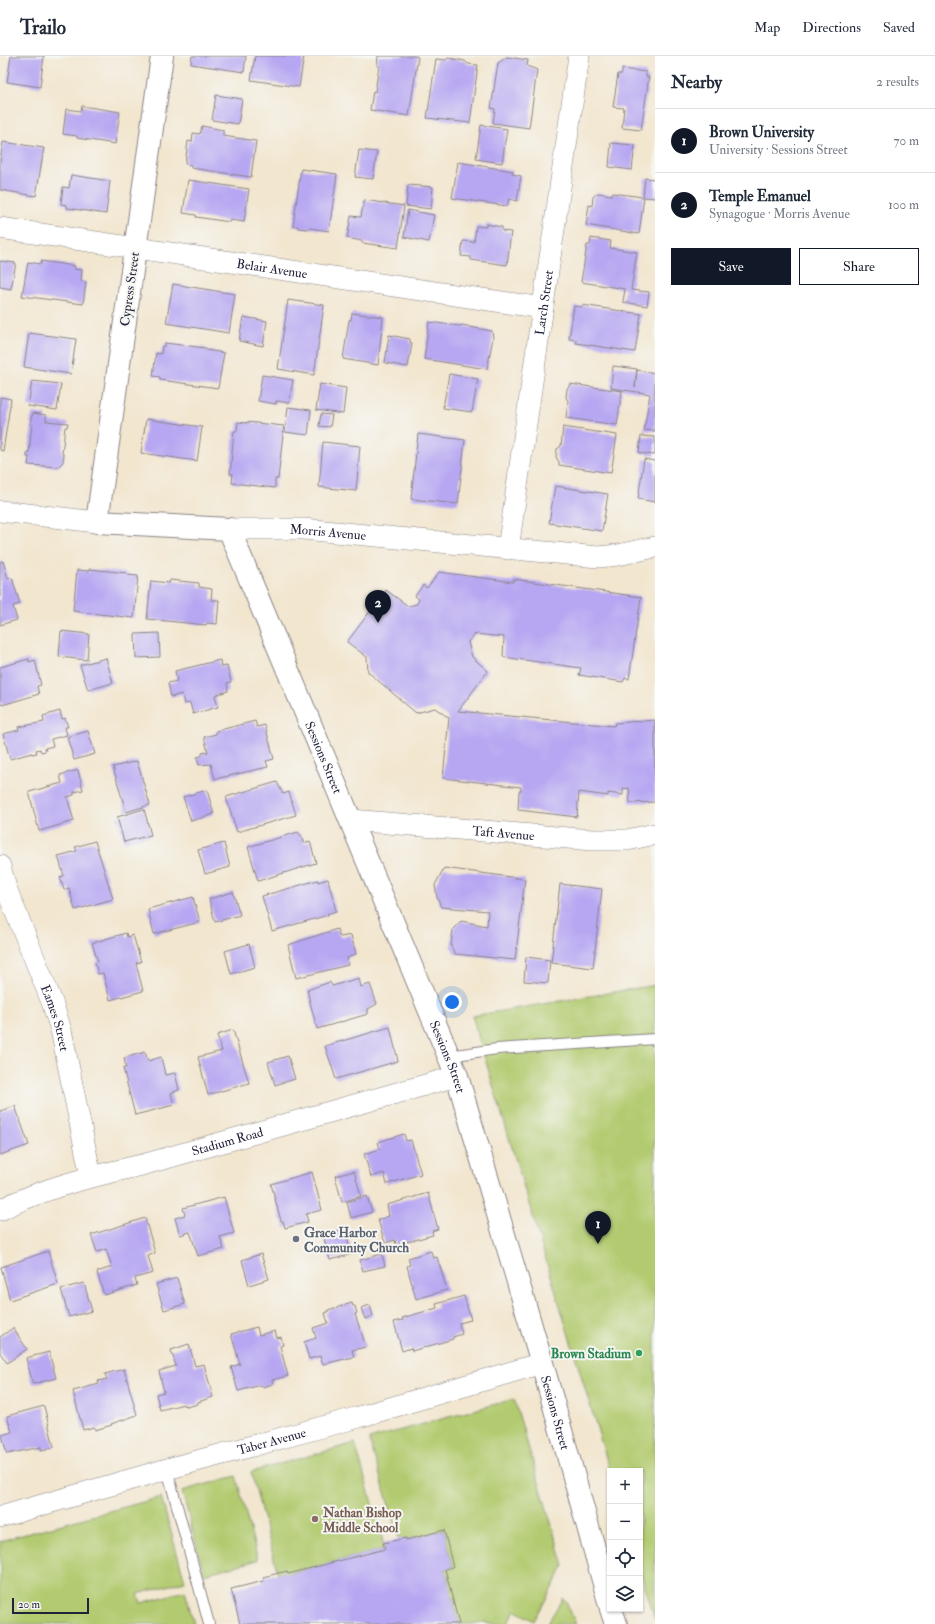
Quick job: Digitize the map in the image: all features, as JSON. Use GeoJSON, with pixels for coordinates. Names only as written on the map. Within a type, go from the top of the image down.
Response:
{"type":"FeatureCollection","features":[{"type":"Feature","properties":{"kind":"street","name":"Cypress Street"},"geometry":{"type":"LineString","coordinates":[[97,522],[162,56]]}},
{"type":"Feature","properties":{"kind":"street","name":"Larch Street"},"geometry":{"type":"LineString","coordinates":[[508,549],[579,56]]}},
{"type":"Feature","properties":{"kind":"street","name":"Belair Avenue"},"geometry":{"type":"LineString","coordinates":[[0,228],[543,308]]}},
{"type":"Feature","properties":{"kind":"street","name":"Morris Avenue"},"geometry":{"type":"LineString","coordinates":[[0,511],[97,522],[229,529],[303,529],[412,538],[598,557],[618,555],[655,547]]}},
{"type":"Feature","properties":{"kind":"street","name":"Sessions Street"},"geometry":{"type":"LineString","coordinates":[[229,529],[453,1066],[542,1363],[607,1594]]}},
{"type":"Feature","properties":{"kind":"street","name":"Taft Avenue"},"geometry":{"type":"LineString","coordinates":[[350,820],[592,840],[627,840],[655,834]]}},
{"type":"Feature","properties":{"kind":"street","name":"Eames Street"},"geometry":{"type":"LineString","coordinates":[[0,866],[6,888],[52,1002],[61,1030],[92,1177]]}},
{"type":"Feature","properties":{"kind":"street","name":"Stadium Road"},"geometry":{"type":"LineString","coordinates":[[0,1210],[36,1194],[92,1177],[142,1165],[453,1066]]}},
{"type":"Feature","properties":{"kind":"street","name":"Taber Avenue"},"geometry":{"type":"LineString","coordinates":[[0,1517],[167,1469],[359,1417],[542,1363]]}},
{"type":"Feature","properties":{"kind":"street"},"geometry":{"type":"LineString","coordinates":[[612,1612],[616,1624]]}},
{"type":"Feature","properties":{"kind":"lane"},"geometry":{"type":"LineString","coordinates":[[453,1066],[497,1049],[655,1038]]}},
{"type":"Feature","properties":{"kind":"lane"},"geometry":{"type":"LineString","coordinates":[[167,1469],[209,1624]]}},
{"type":"Feature","properties":{"kind":"green space","name":"Brown Stadium"},"geometry":{"type":"Polygon","coordinates":[[[655,985],[655,1619],[643,1580],[643,1468],[609,1468],[472,1016],[655,985]]]}},
{"type":"Feature","properties":{"kind":"green space"},"geometry":{"type":"Polygon","coordinates":[[[514,1399],[564,1566],[534,1621],[515,1610],[507,1624],[487,1624],[486,1622],[479,1624],[459,1624],[445,1569],[453,1567],[444,1530],[406,1540],[406,1538],[399,1539],[369,1439],[514,1399]]]}},
{"type":"Feature","properties":{"kind":"green space"},"geometry":{"type":"Polygon","coordinates":[[[355,1443],[385,1549],[288,1574],[278,1574],[251,1472],[355,1443]]]}},
{"type":"Feature","properties":{"kind":"green space"},"geometry":{"type":"Polygon","coordinates":[[[236,1476],[258,1560],[204,1574],[182,1491],[236,1476]]]}},
{"type":"Feature","properties":{"kind":"green space"},"geometry":{"type":"Polygon","coordinates":[[[161,1497],[185,1581],[138,1594],[141,1603],[185,1591],[194,1624],[0,1624],[0,1541],[161,1497]]]}},
{"type":"Feature","properties":{"kind":"green space"},"geometry":{"type":"Polygon","coordinates":[[[563,1598],[566,1601],[576,1624],[547,1624],[563,1598]]]}},
{"type":"Feature","properties":{"kind":"building"},"geometry":{"type":"Polygon","coordinates":[[[11,56],[44,56],[40,87],[7,82],[11,56]]]}},
{"type":"Feature","properties":{"kind":"building"},"geometry":{"type":"Polygon","coordinates":[[[192,56],[246,56],[244,72],[191,64],[192,56]]]}},
{"type":"Feature","properties":{"kind":"building"},"geometry":{"type":"Polygon","coordinates":[[[255,56],[304,56],[299,87],[251,80],[255,56]]]}},
{"type":"Feature","properties":{"kind":"building"},"geometry":{"type":"Polygon","coordinates":[[[378,56],[418,57],[409,116],[370,110],[373,91],[375,92],[379,66],[377,65],[378,56]]]}},
{"type":"Feature","properties":{"kind":"building"},"geometry":{"type":"Polygon","coordinates":[[[507,57],[528,60],[527,66],[537,70],[529,128],[493,123],[495,109],[491,108],[498,63],[507,57]]]}},
{"type":"Feature","properties":{"kind":"building"},"geometry":{"type":"Polygon","coordinates":[[[448,58],[465,61],[468,64],[478,65],[470,123],[427,118],[436,59],[446,60],[448,58]]]}},
{"type":"Feature","properties":{"kind":"building"},"geometry":{"type":"Polygon","coordinates":[[[622,69],[646,72],[646,77],[649,77],[641,130],[622,128],[624,108],[613,107],[618,74],[622,74],[622,69]]]}},
{"type":"Feature","properties":{"kind":"building"},"geometry":{"type":"Polygon","coordinates":[[[216,95],[242,99],[238,124],[212,120],[216,95]]]}},
{"type":"Feature","properties":{"kind":"building"},"geometry":{"type":"Polygon","coordinates":[[[82,106],[120,112],[115,144],[77,138],[77,136],[63,134],[66,109],[81,111],[82,106]]]}},
{"type":"Feature","properties":{"kind":"building"},"geometry":{"type":"Polygon","coordinates":[[[481,125],[507,129],[502,163],[476,159],[481,125]]]}},
{"type":"Feature","properties":{"kind":"building"},"geometry":{"type":"Polygon","coordinates":[[[202,126],[223,130],[223,136],[256,141],[251,177],[191,168],[191,165],[185,164],[188,141],[192,142],[193,133],[200,134],[202,126]]]}},
{"type":"Feature","properties":{"kind":"building"},"geometry":{"type":"Polygon","coordinates":[[[3,142],[44,148],[36,196],[0,190],[0,161],[3,142]]]}},
{"type":"Feature","properties":{"kind":"building"},"geometry":{"type":"Polygon","coordinates":[[[611,143],[635,145],[632,170],[609,167],[611,143]]]}},
{"type":"Feature","properties":{"kind":"building"},"geometry":{"type":"Polygon","coordinates":[[[359,150],[377,152],[373,179],[355,177],[359,150]]]}},
{"type":"Feature","properties":{"kind":"building"},"geometry":{"type":"Polygon","coordinates":[[[458,162],[513,171],[512,174],[521,176],[517,201],[509,199],[507,206],[452,198],[458,162]]]}},
{"type":"Feature","properties":{"kind":"building"},"geometry":{"type":"Polygon","coordinates":[[[301,169],[337,174],[329,231],[298,228],[298,226],[293,226],[301,169]]]}},
{"type":"Feature","properties":{"kind":"building"},"geometry":{"type":"Polygon","coordinates":[[[71,175],[110,181],[106,214],[67,208],[67,205],[61,204],[63,187],[69,188],[71,175]]]}},
{"type":"Feature","properties":{"kind":"building"},"geometry":{"type":"Polygon","coordinates":[[[645,178],[655,179],[655,198],[644,197],[639,234],[586,225],[589,205],[592,206],[593,197],[597,193],[612,195],[612,193],[643,197],[645,178]]]}},
{"type":"Feature","properties":{"kind":"building"},"geometry":{"type":"Polygon","coordinates":[[[188,180],[249,189],[244,222],[230,220],[230,222],[196,217],[196,215],[183,213],[188,180]]]}},
{"type":"Feature","properties":{"kind":"building"},"geometry":{"type":"Polygon","coordinates":[[[408,185],[433,187],[431,209],[406,206],[408,185]]]}},
{"type":"Feature","properties":{"kind":"building"},"geometry":{"type":"Polygon","coordinates":[[[364,200],[404,206],[398,248],[362,243],[362,241],[347,238],[351,216],[361,217],[364,200]]]}},
{"type":"Feature","properties":{"kind":"building"},"geometry":{"type":"Polygon","coordinates":[[[408,210],[434,215],[429,242],[404,237],[408,210]]]}},
{"type":"Feature","properties":{"kind":"building"},"geometry":{"type":"Polygon","coordinates":[[[486,224],[502,227],[502,231],[511,232],[507,265],[471,260],[471,257],[461,256],[463,241],[474,242],[476,226],[486,227],[486,224]]]}},
{"type":"Feature","properties":{"kind":"building"},"geometry":{"type":"Polygon","coordinates":[[[591,238],[611,241],[610,248],[637,252],[631,290],[649,292],[647,306],[623,302],[625,289],[581,282],[587,245],[590,245],[591,238]]]}},
{"type":"Feature","properties":{"kind":"building"},"geometry":{"type":"Polygon","coordinates":[[[0,261],[16,263],[11,289],[0,287],[0,261]]]}},
{"type":"Feature","properties":{"kind":"building"},"geometry":{"type":"Polygon","coordinates":[[[41,261],[75,266],[74,269],[82,270],[81,281],[86,282],[83,304],[22,296],[28,262],[41,264],[41,261]]]}},
{"type":"Feature","properties":{"kind":"building"},"geometry":{"type":"Polygon","coordinates":[[[173,284],[235,294],[229,333],[166,323],[173,284]]]}},
{"type":"Feature","properties":{"kind":"building"},"geometry":{"type":"Polygon","coordinates":[[[288,300],[324,305],[314,375],[278,369],[288,300]]]}},
{"type":"Feature","properties":{"kind":"building"},"geometry":{"type":"Polygon","coordinates":[[[582,305],[641,314],[635,352],[576,343],[576,340],[569,339],[574,306],[582,307],[582,305]]]}},
{"type":"Feature","properties":{"kind":"building"},"geometry":{"type":"Polygon","coordinates":[[[352,313],[383,317],[378,365],[343,359],[349,320],[351,320],[352,313]]]}},
{"type":"Feature","properties":{"kind":"building"},"geometry":{"type":"Polygon","coordinates":[[[243,317],[267,321],[263,346],[239,341],[243,317]]]}},
{"type":"Feature","properties":{"kind":"building"},"geometry":{"type":"Polygon","coordinates":[[[429,322],[459,326],[462,325],[492,331],[493,338],[487,369],[424,359],[429,322]]]}},
{"type":"Feature","properties":{"kind":"building"},"geometry":{"type":"Polygon","coordinates":[[[29,333],[76,339],[71,374],[24,367],[29,333]]]}},
{"type":"Feature","properties":{"kind":"building"},"geometry":{"type":"Polygon","coordinates":[[[389,335],[410,339],[410,342],[412,343],[408,367],[385,363],[389,335]]]}},
{"type":"Feature","properties":{"kind":"building"},"geometry":{"type":"Polygon","coordinates":[[[165,343],[206,348],[206,350],[224,353],[218,388],[160,380],[160,377],[153,376],[156,353],[161,354],[162,346],[165,346],[165,343]]]}},
{"type":"Feature","properties":{"kind":"building"},"geometry":{"type":"Polygon","coordinates":[[[613,366],[637,369],[635,388],[637,370],[655,373],[655,431],[644,430],[650,394],[611,388],[613,366]]]}},
{"type":"Feature","properties":{"kind":"building"},"geometry":{"type":"Polygon","coordinates":[[[449,374],[478,379],[472,412],[443,408],[449,374]]]}},
{"type":"Feature","properties":{"kind":"building"},"geometry":{"type":"Polygon","coordinates":[[[262,375],[293,380],[289,403],[276,401],[276,404],[258,401],[262,375]]]}},
{"type":"Feature","properties":{"kind":"building"},"geometry":{"type":"Polygon","coordinates":[[[32,381],[61,384],[57,410],[28,406],[32,381]]]}},
{"type":"Feature","properties":{"kind":"building"},"geometry":{"type":"Polygon","coordinates":[[[320,384],[346,388],[343,414],[316,410],[320,384]]]}},
{"type":"Feature","properties":{"kind":"building"},"geometry":{"type":"Polygon","coordinates":[[[570,384],[622,391],[617,425],[566,418],[568,401],[566,397],[567,389],[570,384]]]}},
{"type":"Feature","properties":{"kind":"building"},"geometry":{"type":"Polygon","coordinates":[[[0,397],[11,399],[3,451],[0,450],[0,397]]]}},
{"type":"Feature","properties":{"kind":"building"},"geometry":{"type":"Polygon","coordinates":[[[288,407],[311,410],[308,435],[285,432],[288,407]]]}},
{"type":"Feature","properties":{"kind":"building"},"geometry":{"type":"Polygon","coordinates":[[[33,413],[46,415],[46,421],[68,423],[67,427],[65,427],[62,454],[64,455],[63,462],[58,467],[28,465],[29,457],[27,457],[27,452],[29,452],[32,424],[30,424],[33,413]]]}},
{"type":"Feature","properties":{"kind":"building"},"geometry":{"type":"Polygon","coordinates":[[[321,414],[332,415],[330,427],[319,426],[321,414]]]}},
{"type":"Feature","properties":{"kind":"building"},"geometry":{"type":"Polygon","coordinates":[[[146,419],[202,427],[197,461],[141,453],[146,419]]]}},
{"type":"Feature","properties":{"kind":"building"},"geometry":{"type":"Polygon","coordinates":[[[238,422],[284,426],[278,479],[275,479],[275,488],[232,483],[233,474],[230,474],[234,431],[237,431],[238,422]]]}},
{"type":"Feature","properties":{"kind":"building"},"geometry":{"type":"Polygon","coordinates":[[[563,427],[617,435],[611,473],[559,465],[556,457],[557,449],[561,446],[563,427]]]}},
{"type":"Feature","properties":{"kind":"building"},"geometry":{"type":"Polygon","coordinates":[[[418,434],[465,440],[458,504],[411,499],[418,434]]]}},
{"type":"Feature","properties":{"kind":"building"},"geometry":{"type":"Polygon","coordinates":[[[641,436],[655,437],[655,455],[639,453],[641,436]]]}},
{"type":"Feature","properties":{"kind":"building"},"geometry":{"type":"Polygon","coordinates":[[[323,442],[360,446],[356,491],[319,487],[323,442]]]}},
{"type":"Feature","properties":{"kind":"building"},"geometry":{"type":"Polygon","coordinates":[[[644,459],[655,461],[655,502],[638,499],[644,459]]]}},
{"type":"Feature","properties":{"kind":"building"},"geometry":{"type":"Polygon","coordinates":[[[555,486],[608,494],[602,531],[549,523],[555,486]]]}},
{"type":"Feature","properties":{"kind":"building"},"geometry":{"type":"Polygon","coordinates":[[[3,561],[8,579],[12,578],[20,604],[13,606],[17,620],[0,625],[0,562],[3,561]]]}},
{"type":"Feature","properties":{"kind":"building"},"geometry":{"type":"Polygon","coordinates":[[[89,569],[127,573],[127,575],[138,576],[134,618],[73,611],[77,570],[89,571],[89,569]]]}},
{"type":"Feature","properties":{"kind":"building"},"geometry":{"type":"Polygon","coordinates":[[[439,572],[513,582],[513,579],[641,597],[629,679],[625,678],[623,682],[579,675],[581,668],[503,657],[504,637],[475,634],[468,642],[472,657],[488,671],[458,711],[614,726],[615,723],[655,720],[655,802],[630,803],[629,788],[623,789],[623,795],[608,793],[608,796],[579,792],[577,817],[518,810],[519,791],[521,791],[521,787],[443,778],[449,718],[435,708],[416,713],[368,672],[367,657],[347,642],[386,590],[408,606],[417,604],[419,599],[415,596],[423,585],[427,588],[439,572]]]}},
{"type":"Feature","properties":{"kind":"building"},"geometry":{"type":"Polygon","coordinates":[[[170,580],[199,583],[199,587],[212,589],[211,600],[219,600],[217,624],[207,623],[206,625],[147,619],[151,581],[169,583],[170,580]]]}},
{"type":"Feature","properties":{"kind":"building"},"geometry":{"type":"Polygon","coordinates":[[[61,631],[89,634],[87,660],[59,657],[61,631]]]}},
{"type":"Feature","properties":{"kind":"building"},"geometry":{"type":"Polygon","coordinates":[[[159,633],[160,657],[136,658],[135,634],[159,633]]]}},
{"type":"Feature","properties":{"kind":"building"},"geometry":{"type":"Polygon","coordinates":[[[106,658],[113,683],[88,690],[80,665],[106,658]]]}},
{"type":"Feature","properties":{"kind":"building"},"geometry":{"type":"Polygon","coordinates":[[[29,659],[29,662],[35,660],[41,685],[37,686],[39,694],[2,705],[0,702],[0,667],[29,659]]]}},
{"type":"Feature","properties":{"kind":"building"},"geometry":{"type":"Polygon","coordinates":[[[220,660],[221,667],[227,666],[231,682],[227,683],[228,691],[215,695],[218,707],[193,714],[190,703],[184,704],[182,694],[171,697],[168,683],[177,681],[175,671],[220,660]]]}},
{"type":"Feature","properties":{"kind":"building"},"geometry":{"type":"Polygon","coordinates":[[[60,711],[62,719],[65,718],[68,727],[65,727],[67,735],[51,739],[53,746],[45,748],[46,751],[41,752],[40,749],[36,750],[37,753],[10,759],[3,734],[19,730],[18,727],[44,722],[43,716],[60,711]]]}},
{"type":"Feature","properties":{"kind":"building"},"geometry":{"type":"Polygon","coordinates":[[[255,721],[257,727],[265,725],[274,759],[266,761],[268,767],[215,779],[211,764],[199,765],[197,757],[202,756],[202,753],[208,752],[204,737],[216,734],[216,731],[255,721]]]}},
{"type":"Feature","properties":{"kind":"building"},"geometry":{"type":"Polygon","coordinates":[[[88,731],[95,754],[74,760],[67,737],[88,731]]]}},
{"type":"Feature","properties":{"kind":"building"},"geometry":{"type":"Polygon","coordinates":[[[137,761],[150,805],[126,812],[113,767],[137,761]]]}},
{"type":"Feature","properties":{"kind":"building"},"geometry":{"type":"Polygon","coordinates":[[[78,770],[83,790],[74,792],[74,795],[67,797],[74,821],[39,831],[29,792],[62,783],[60,775],[78,770]]]}},
{"type":"Feature","properties":{"kind":"building"},"geometry":{"type":"Polygon","coordinates":[[[277,782],[283,794],[289,792],[296,815],[237,832],[226,797],[277,782]]]}},
{"type":"Feature","properties":{"kind":"building"},"geometry":{"type":"Polygon","coordinates":[[[207,790],[214,814],[191,821],[183,797],[207,790]]]}},
{"type":"Feature","properties":{"kind":"building"},"geometry":{"type":"Polygon","coordinates":[[[144,809],[151,835],[124,842],[117,817],[144,809]]]}},
{"type":"Feature","properties":{"kind":"building"},"geometry":{"type":"Polygon","coordinates":[[[298,832],[303,838],[304,843],[310,841],[316,863],[258,881],[248,847],[298,832]]]}},
{"type":"Feature","properties":{"kind":"building"},"geometry":{"type":"Polygon","coordinates":[[[95,841],[113,899],[75,910],[69,888],[64,890],[60,877],[64,876],[58,856],[77,851],[75,847],[95,841]]]}},
{"type":"Feature","properties":{"kind":"building"},"geometry":{"type":"Polygon","coordinates":[[[224,843],[230,867],[205,874],[198,850],[224,843]]]}},
{"type":"Feature","properties":{"kind":"building"},"geometry":{"type":"Polygon","coordinates":[[[444,868],[525,879],[515,960],[455,954],[451,946],[453,929],[461,921],[487,926],[488,911],[441,907],[437,897],[435,885],[444,868]]]}},
{"type":"Feature","properties":{"kind":"building"},"geometry":{"type":"Polygon","coordinates":[[[328,879],[336,911],[327,914],[328,915],[272,931],[262,896],[318,880],[318,882],[328,879]]]}},
{"type":"Feature","properties":{"kind":"building"},"geometry":{"type":"Polygon","coordinates":[[[560,884],[602,889],[593,968],[551,963],[560,884]]]}},
{"type":"Feature","properties":{"kind":"building"},"geometry":{"type":"Polygon","coordinates":[[[233,892],[240,915],[215,922],[209,899],[233,892]]]}},
{"type":"Feature","properties":{"kind":"building"},"geometry":{"type":"Polygon","coordinates":[[[193,897],[200,922],[154,934],[148,909],[193,897]]]}},
{"type":"Feature","properties":{"kind":"building"},"geometry":{"type":"Polygon","coordinates":[[[337,929],[340,937],[351,935],[356,954],[347,958],[348,965],[296,978],[288,945],[337,929]]]}},
{"type":"Feature","properties":{"kind":"building"},"geometry":{"type":"Polygon","coordinates":[[[126,933],[127,937],[133,935],[141,962],[136,963],[143,991],[110,1000],[103,973],[98,974],[95,963],[98,962],[92,943],[126,933]]]}},
{"type":"Feature","properties":{"kind":"building"},"geometry":{"type":"Polygon","coordinates":[[[249,944],[255,967],[231,974],[225,951],[249,944]]]}},
{"type":"Feature","properties":{"kind":"building"},"geometry":{"type":"Polygon","coordinates":[[[526,957],[550,960],[548,983],[524,981],[526,957]]]}},
{"type":"Feature","properties":{"kind":"building"},"geometry":{"type":"Polygon","coordinates":[[[359,978],[361,987],[370,984],[377,1004],[368,1009],[368,1014],[317,1029],[307,990],[330,982],[332,986],[359,978]]]}},
{"type":"Feature","properties":{"kind":"building"},"geometry":{"type":"Polygon","coordinates":[[[390,1027],[398,1061],[336,1079],[325,1046],[390,1027]]]}},
{"type":"Feature","properties":{"kind":"building"},"geometry":{"type":"Polygon","coordinates":[[[233,1030],[249,1083],[208,1095],[198,1057],[222,1051],[217,1035],[233,1030]]]}},
{"type":"Feature","properties":{"kind":"building"},"geometry":{"type":"Polygon","coordinates":[[[145,1052],[148,1061],[161,1057],[165,1075],[175,1073],[179,1090],[171,1093],[174,1105],[135,1115],[123,1068],[126,1068],[124,1058],[145,1052]]]}},
{"type":"Feature","properties":{"kind":"building"},"geometry":{"type":"Polygon","coordinates":[[[288,1056],[295,1079],[275,1085],[268,1062],[288,1056]]]}},
{"type":"Feature","properties":{"kind":"building"},"geometry":{"type":"Polygon","coordinates":[[[15,1106],[29,1145],[0,1155],[0,1111],[15,1106]]]}},
{"type":"Feature","properties":{"kind":"building"},"geometry":{"type":"Polygon","coordinates":[[[404,1134],[406,1141],[411,1140],[421,1174],[387,1184],[384,1173],[371,1177],[364,1154],[380,1149],[378,1142],[404,1134]]]}},
{"type":"Feature","properties":{"kind":"building"},"geometry":{"type":"Polygon","coordinates":[[[354,1171],[361,1196],[342,1202],[335,1176],[354,1171]]]}},
{"type":"Feature","properties":{"kind":"building"},"geometry":{"type":"Polygon","coordinates":[[[312,1172],[322,1210],[306,1214],[308,1222],[285,1228],[283,1221],[281,1221],[271,1184],[312,1172]]]}},
{"type":"Feature","properties":{"kind":"building"},"geometry":{"type":"Polygon","coordinates":[[[428,1193],[438,1229],[432,1231],[433,1235],[396,1245],[395,1240],[385,1243],[378,1220],[389,1216],[387,1205],[428,1193]]]}},
{"type":"Feature","properties":{"kind":"building"},"geometry":{"type":"Polygon","coordinates":[[[367,1196],[372,1212],[351,1218],[347,1202],[367,1196]]]}},
{"type":"Feature","properties":{"kind":"building"},"geometry":{"type":"Polygon","coordinates":[[[224,1197],[234,1233],[220,1237],[224,1249],[198,1256],[190,1232],[180,1235],[175,1218],[185,1215],[183,1208],[224,1197]]]}},
{"type":"Feature","properties":{"kind":"building"},"geometry":{"type":"Polygon","coordinates":[[[145,1218],[155,1253],[148,1256],[153,1273],[135,1278],[137,1285],[104,1295],[97,1272],[112,1267],[106,1249],[97,1252],[91,1235],[145,1218]]]}},
{"type":"Feature","properties":{"kind":"building"},"geometry":{"type":"Polygon","coordinates":[[[345,1229],[352,1254],[330,1260],[323,1235],[345,1229]]]}},
{"type":"Feature","properties":{"kind":"building"},"geometry":{"type":"Polygon","coordinates":[[[48,1251],[58,1284],[10,1300],[1,1267],[48,1251]]]}},
{"type":"Feature","properties":{"kind":"building"},"geometry":{"type":"Polygon","coordinates":[[[431,1251],[433,1258],[437,1257],[447,1290],[416,1299],[407,1266],[410,1265],[408,1258],[431,1251]]]}},
{"type":"Feature","properties":{"kind":"building"},"geometry":{"type":"Polygon","coordinates":[[[261,1254],[269,1279],[249,1285],[242,1260],[261,1254]]]}},
{"type":"Feature","properties":{"kind":"building"},"geometry":{"type":"Polygon","coordinates":[[[382,1254],[385,1266],[363,1271],[360,1260],[382,1254]]]}},
{"type":"Feature","properties":{"kind":"building"},"geometry":{"type":"Polygon","coordinates":[[[177,1278],[185,1304],[164,1310],[156,1284],[177,1278]]]}},
{"type":"Feature","properties":{"kind":"building"},"geometry":{"type":"Polygon","coordinates":[[[84,1283],[92,1311],[69,1317],[61,1289],[84,1283]]]}},
{"type":"Feature","properties":{"kind":"building"},"geometry":{"type":"Polygon","coordinates":[[[464,1296],[471,1320],[459,1323],[462,1334],[453,1337],[453,1339],[412,1351],[411,1348],[402,1351],[394,1322],[403,1320],[402,1318],[437,1308],[436,1304],[464,1296]]]}},
{"type":"Feature","properties":{"kind":"building"},"geometry":{"type":"Polygon","coordinates":[[[352,1303],[353,1306],[355,1306],[357,1313],[355,1314],[366,1347],[352,1350],[354,1357],[323,1364],[320,1356],[309,1359],[304,1342],[316,1338],[313,1328],[328,1323],[325,1313],[328,1312],[328,1310],[352,1303]]]}},
{"type":"Feature","properties":{"kind":"building"},"geometry":{"type":"Polygon","coordinates":[[[370,1305],[373,1316],[365,1319],[361,1308],[370,1305]]]}},
{"type":"Feature","properties":{"kind":"building"},"geometry":{"type":"Polygon","coordinates":[[[257,1327],[259,1335],[275,1331],[277,1338],[281,1337],[283,1345],[280,1346],[288,1376],[272,1380],[273,1384],[262,1387],[261,1385],[238,1391],[231,1367],[240,1364],[231,1334],[257,1327]]]}},
{"type":"Feature","properties":{"kind":"building"},"geometry":{"type":"Polygon","coordinates":[[[13,1328],[27,1349],[7,1363],[0,1353],[0,1337],[13,1328]]]}},
{"type":"Feature","properties":{"kind":"building"},"geometry":{"type":"Polygon","coordinates":[[[189,1344],[195,1366],[204,1364],[213,1397],[187,1407],[187,1405],[184,1406],[184,1404],[160,1410],[156,1394],[164,1392],[159,1371],[176,1366],[171,1350],[189,1344]]]}},
{"type":"Feature","properties":{"kind":"building"},"geometry":{"type":"Polygon","coordinates":[[[49,1352],[56,1378],[33,1384],[26,1358],[49,1352]]]}},
{"type":"Feature","properties":{"kind":"building"},"geometry":{"type":"Polygon","coordinates":[[[124,1369],[137,1415],[95,1430],[94,1427],[83,1430],[73,1391],[99,1384],[98,1381],[107,1379],[105,1374],[124,1369]]]}},
{"type":"Feature","properties":{"kind":"building"},"geometry":{"type":"Polygon","coordinates":[[[44,1406],[54,1447],[41,1450],[41,1447],[7,1454],[2,1435],[12,1432],[7,1416],[44,1406]]]}},
{"type":"Feature","properties":{"kind":"building"},"geometry":{"type":"Polygon","coordinates":[[[444,1530],[453,1567],[445,1569],[459,1624],[240,1624],[231,1589],[264,1581],[263,1577],[287,1571],[288,1574],[385,1549],[383,1543],[406,1538],[406,1540],[444,1530]]]}},
{"type":"Feature","properties":{"kind":"place","name":"Temple Emanuel"},"geometry":{"type":"Point","coordinates":[378,623]}},
{"type":"Feature","properties":{"kind":"place","name":"Grace Harbor Community Church"},"geometry":{"type":"Point","coordinates":[296,1239]}},
{"type":"Feature","properties":{"kind":"place","name":"Brown University"},"geometry":{"type":"Point","coordinates":[598,1244]}},
{"type":"Feature","properties":{"kind":"place","name":"Brown Stadium"},"geometry":{"type":"Point","coordinates":[639,1353]}},
{"type":"Feature","properties":{"kind":"place","name":"Nathan Bishop Middle School"},"geometry":{"type":"Point","coordinates":[315,1519]}}]}
